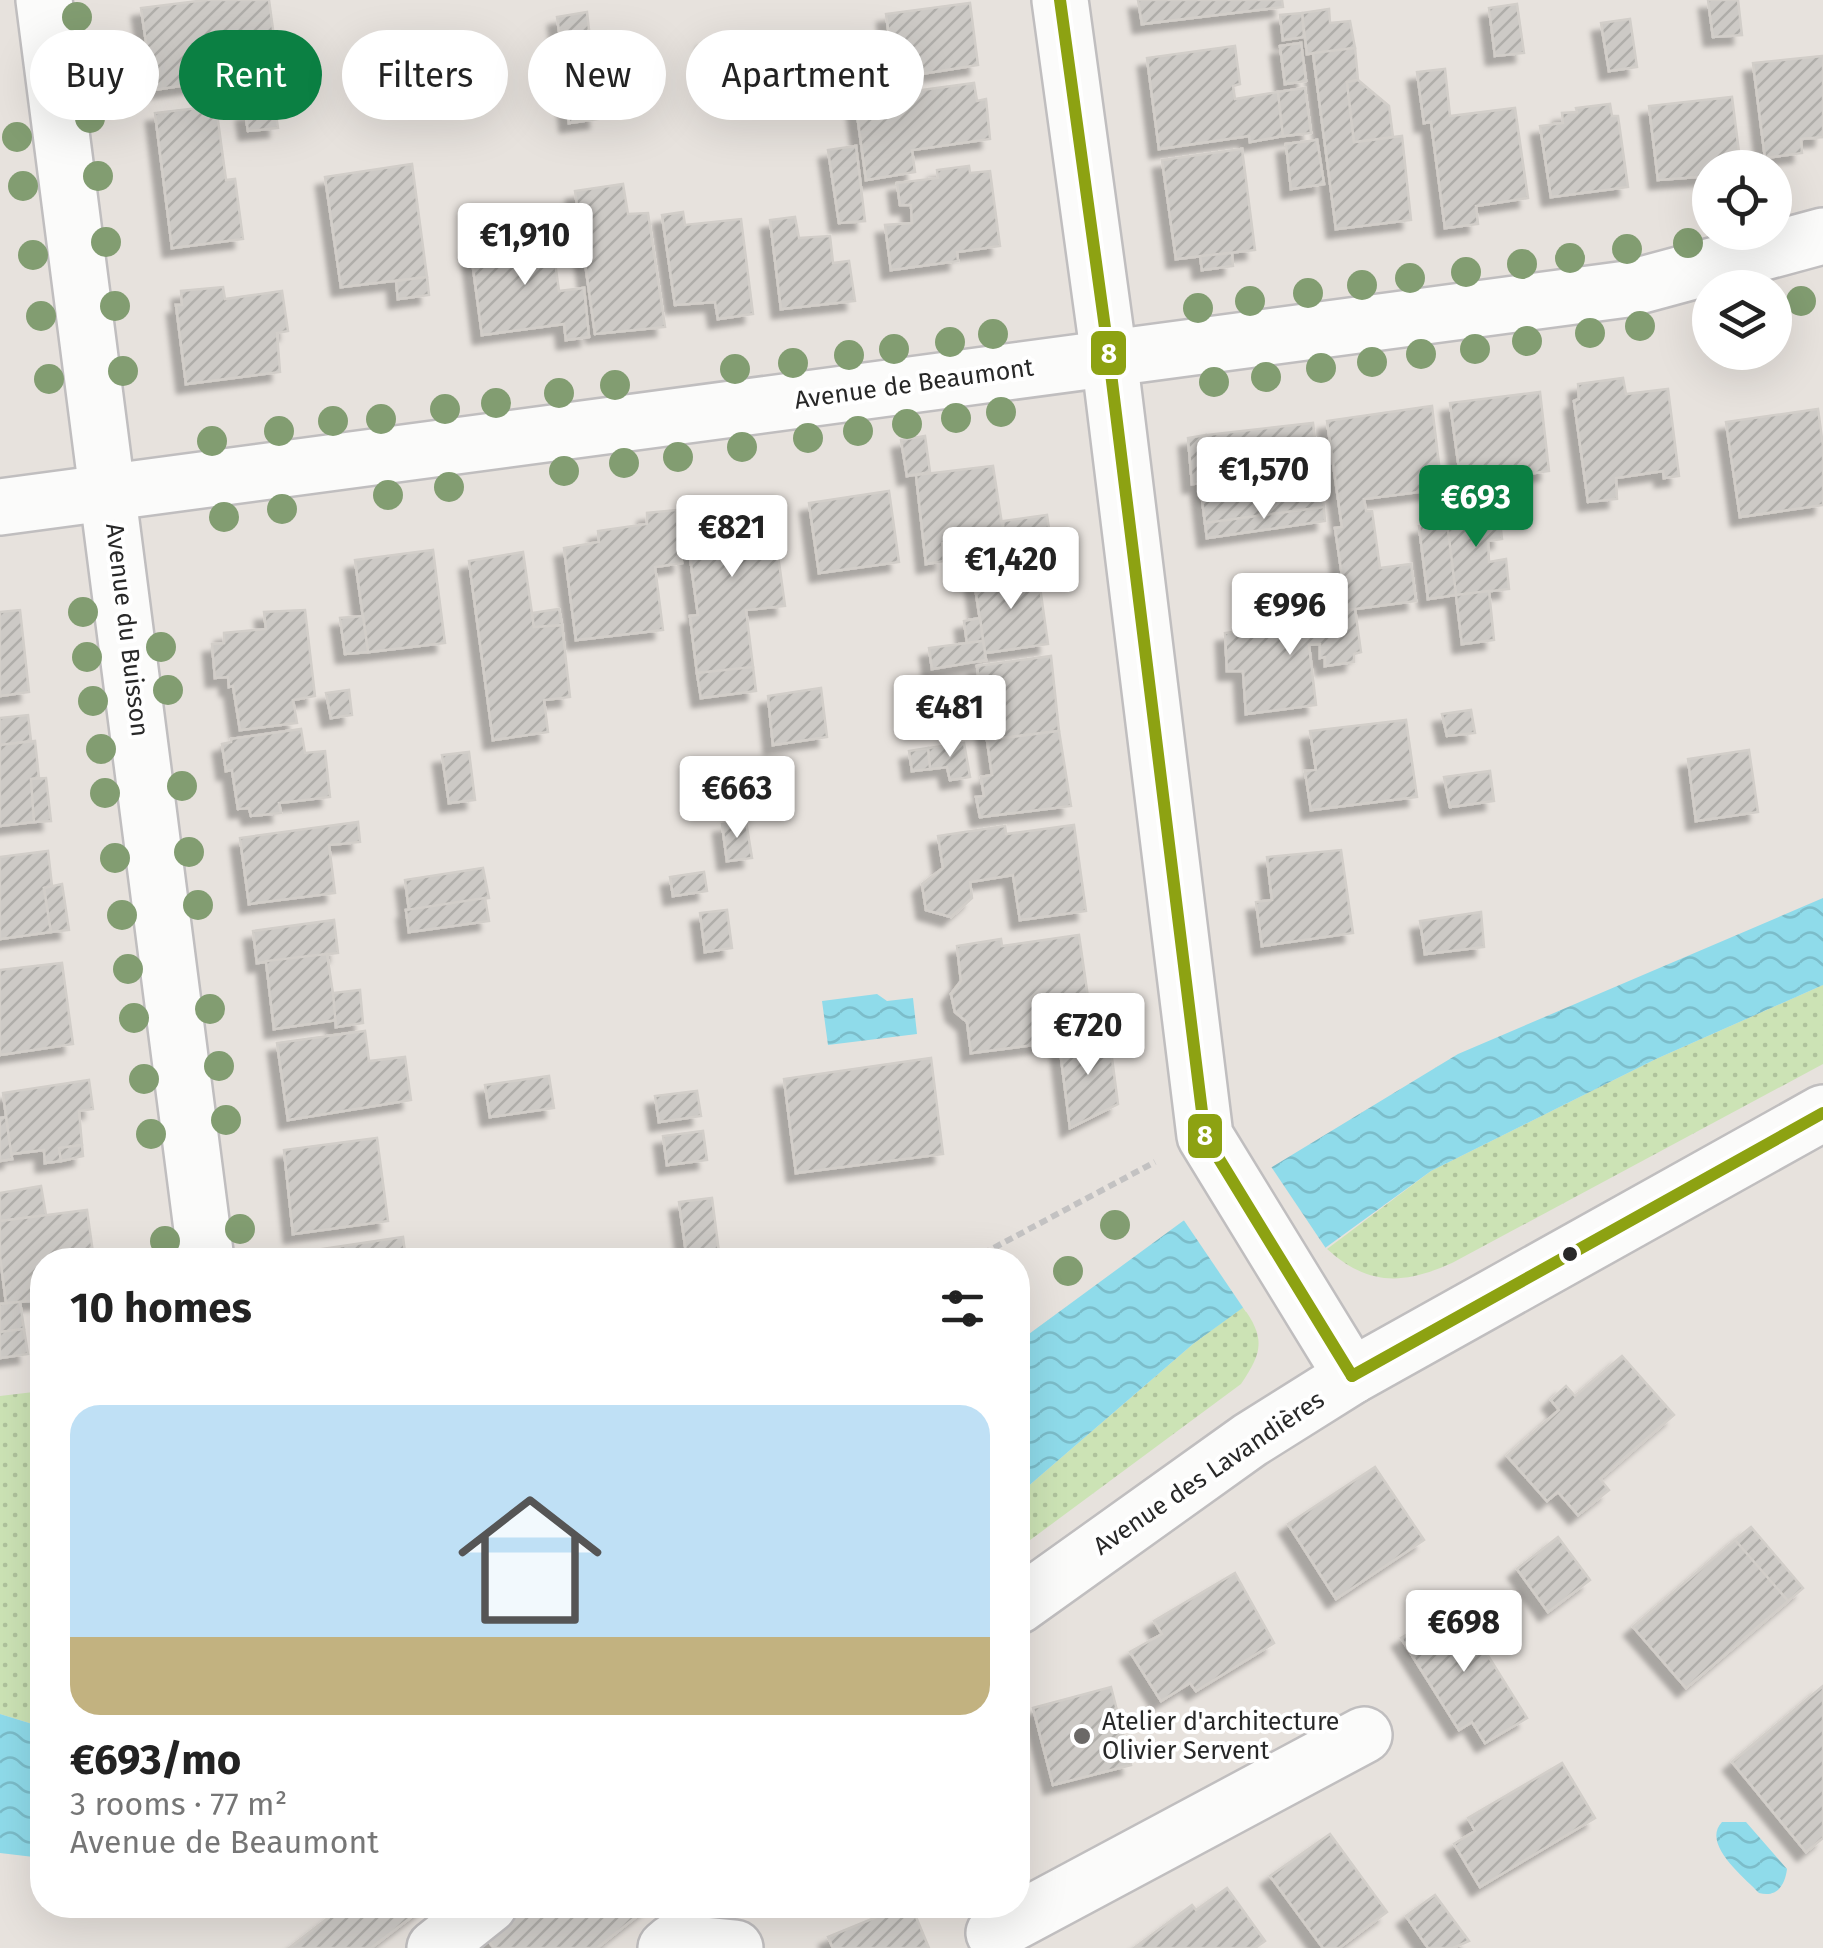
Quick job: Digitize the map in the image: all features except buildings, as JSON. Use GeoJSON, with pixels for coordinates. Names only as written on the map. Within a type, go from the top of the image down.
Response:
{"type":"FeatureCollection","features":[{"type":"Feature","properties":{"kind":"street","name":"Avenue du Buisson"},"geometry":{"type":"LineString","coordinates":[[44,0],[204,1248]]}},
{"type":"Feature","properties":{"kind":"street"},"geometry":{"type":"LineString","coordinates":[[1060,0],[1212,1149],[1352,1376]]}},
{"type":"Feature","properties":{"kind":"street","name":"Avenue de Beaumont"},"geometry":{"type":"LineString","coordinates":[[0,507],[1627,289],[1823,236]]}},
{"type":"Feature","properties":{"kind":"street","name":"Avenue des Lavandières"},"geometry":{"type":"LineString","coordinates":[[1030,1597],[1250,1440],[1352,1376],[1823,1112]]}},
{"type":"Feature","properties":{"kind":"street"},"geometry":{"type":"LineString","coordinates":[[1030,1908],[1364,1735]]}},
{"type":"Feature","properties":{"kind":"street"},"geometry":{"type":"LineString","coordinates":[[435,1948],[473,1918]]}},
{"type":"Feature","properties":{"kind":"path"},"geometry":{"type":"LineString","coordinates":[[998,1248],[1212,1149]]}},
{"type":"Feature","properties":{"kind":"green space"},"geometry":{"type":"Polygon","coordinates":[[[1823,985],[1823,1064],[1452,1263],[1418,1275],[1386,1278],[1357,1270],[1327,1249],[1431,1171],[1656,1059],[1823,985]]]}},
{"type":"Feature","properties":{"kind":"green space"},"geometry":{"type":"Polygon","coordinates":[[[1243,1307],[1258,1337],[1257,1354],[1241,1384],[1030,1540],[1030,1485],[1193,1344],[1243,1307]]]}},
{"type":"Feature","properties":{"kind":"green space"},"geometry":{"type":"Polygon","coordinates":[[[30,1392],[30,1723],[0,1714],[0,1396],[30,1392]]]}},
{"type":"Feature","properties":{"kind":"water"},"geometry":{"type":"Polygon","coordinates":[[[1823,898],[1823,985],[1656,1059],[1431,1171],[1193,1344],[1030,1485],[1030,1333],[1183,1221],[1458,1054],[1823,898]]]}},
{"type":"Feature","properties":{"kind":"water"},"geometry":{"type":"Polygon","coordinates":[[[877,994],[887,1001],[913,998],[917,1034],[828,1045],[822,1001],[877,994]]]}},
{"type":"Feature","properties":{"kind":"water"},"geometry":{"type":"Polygon","coordinates":[[[0,1714],[30,1723],[30,1857],[0,1853],[0,1714]]]}},
{"type":"Feature","properties":{"kind":"water"},"geometry":{"type":"Polygon","coordinates":[[[1722,1822],[1746,1822],[1787,1869],[1779,1889],[1771,1894],[1759,1893],[1727,1860],[1717,1840],[1722,1822]]]}},
{"type":"Feature","properties":{"kind":"pier"},"geometry":{"type":"Polygon","coordinates":[[[1268,1162],[1329,1253],[1246,1312],[1181,1216],[1268,1162]]]}},
{"type":"Feature","properties":{"kind":"transit line","name":"8"},"geometry":{"type":"LineString","coordinates":[[1060,0],[1109,357],[1205,1136],[1352,1376]]}},
{"type":"Feature","properties":{"kind":"transit line","name":"8"},"geometry":{"type":"LineString","coordinates":[[1352,1376],[1823,1113]]}},
{"type":"Feature","properties":{"kind":"place","name":"Atelier d'architecture Olivier Servent"},"geometry":{"type":"Point","coordinates":[1082,1736]}}]}
